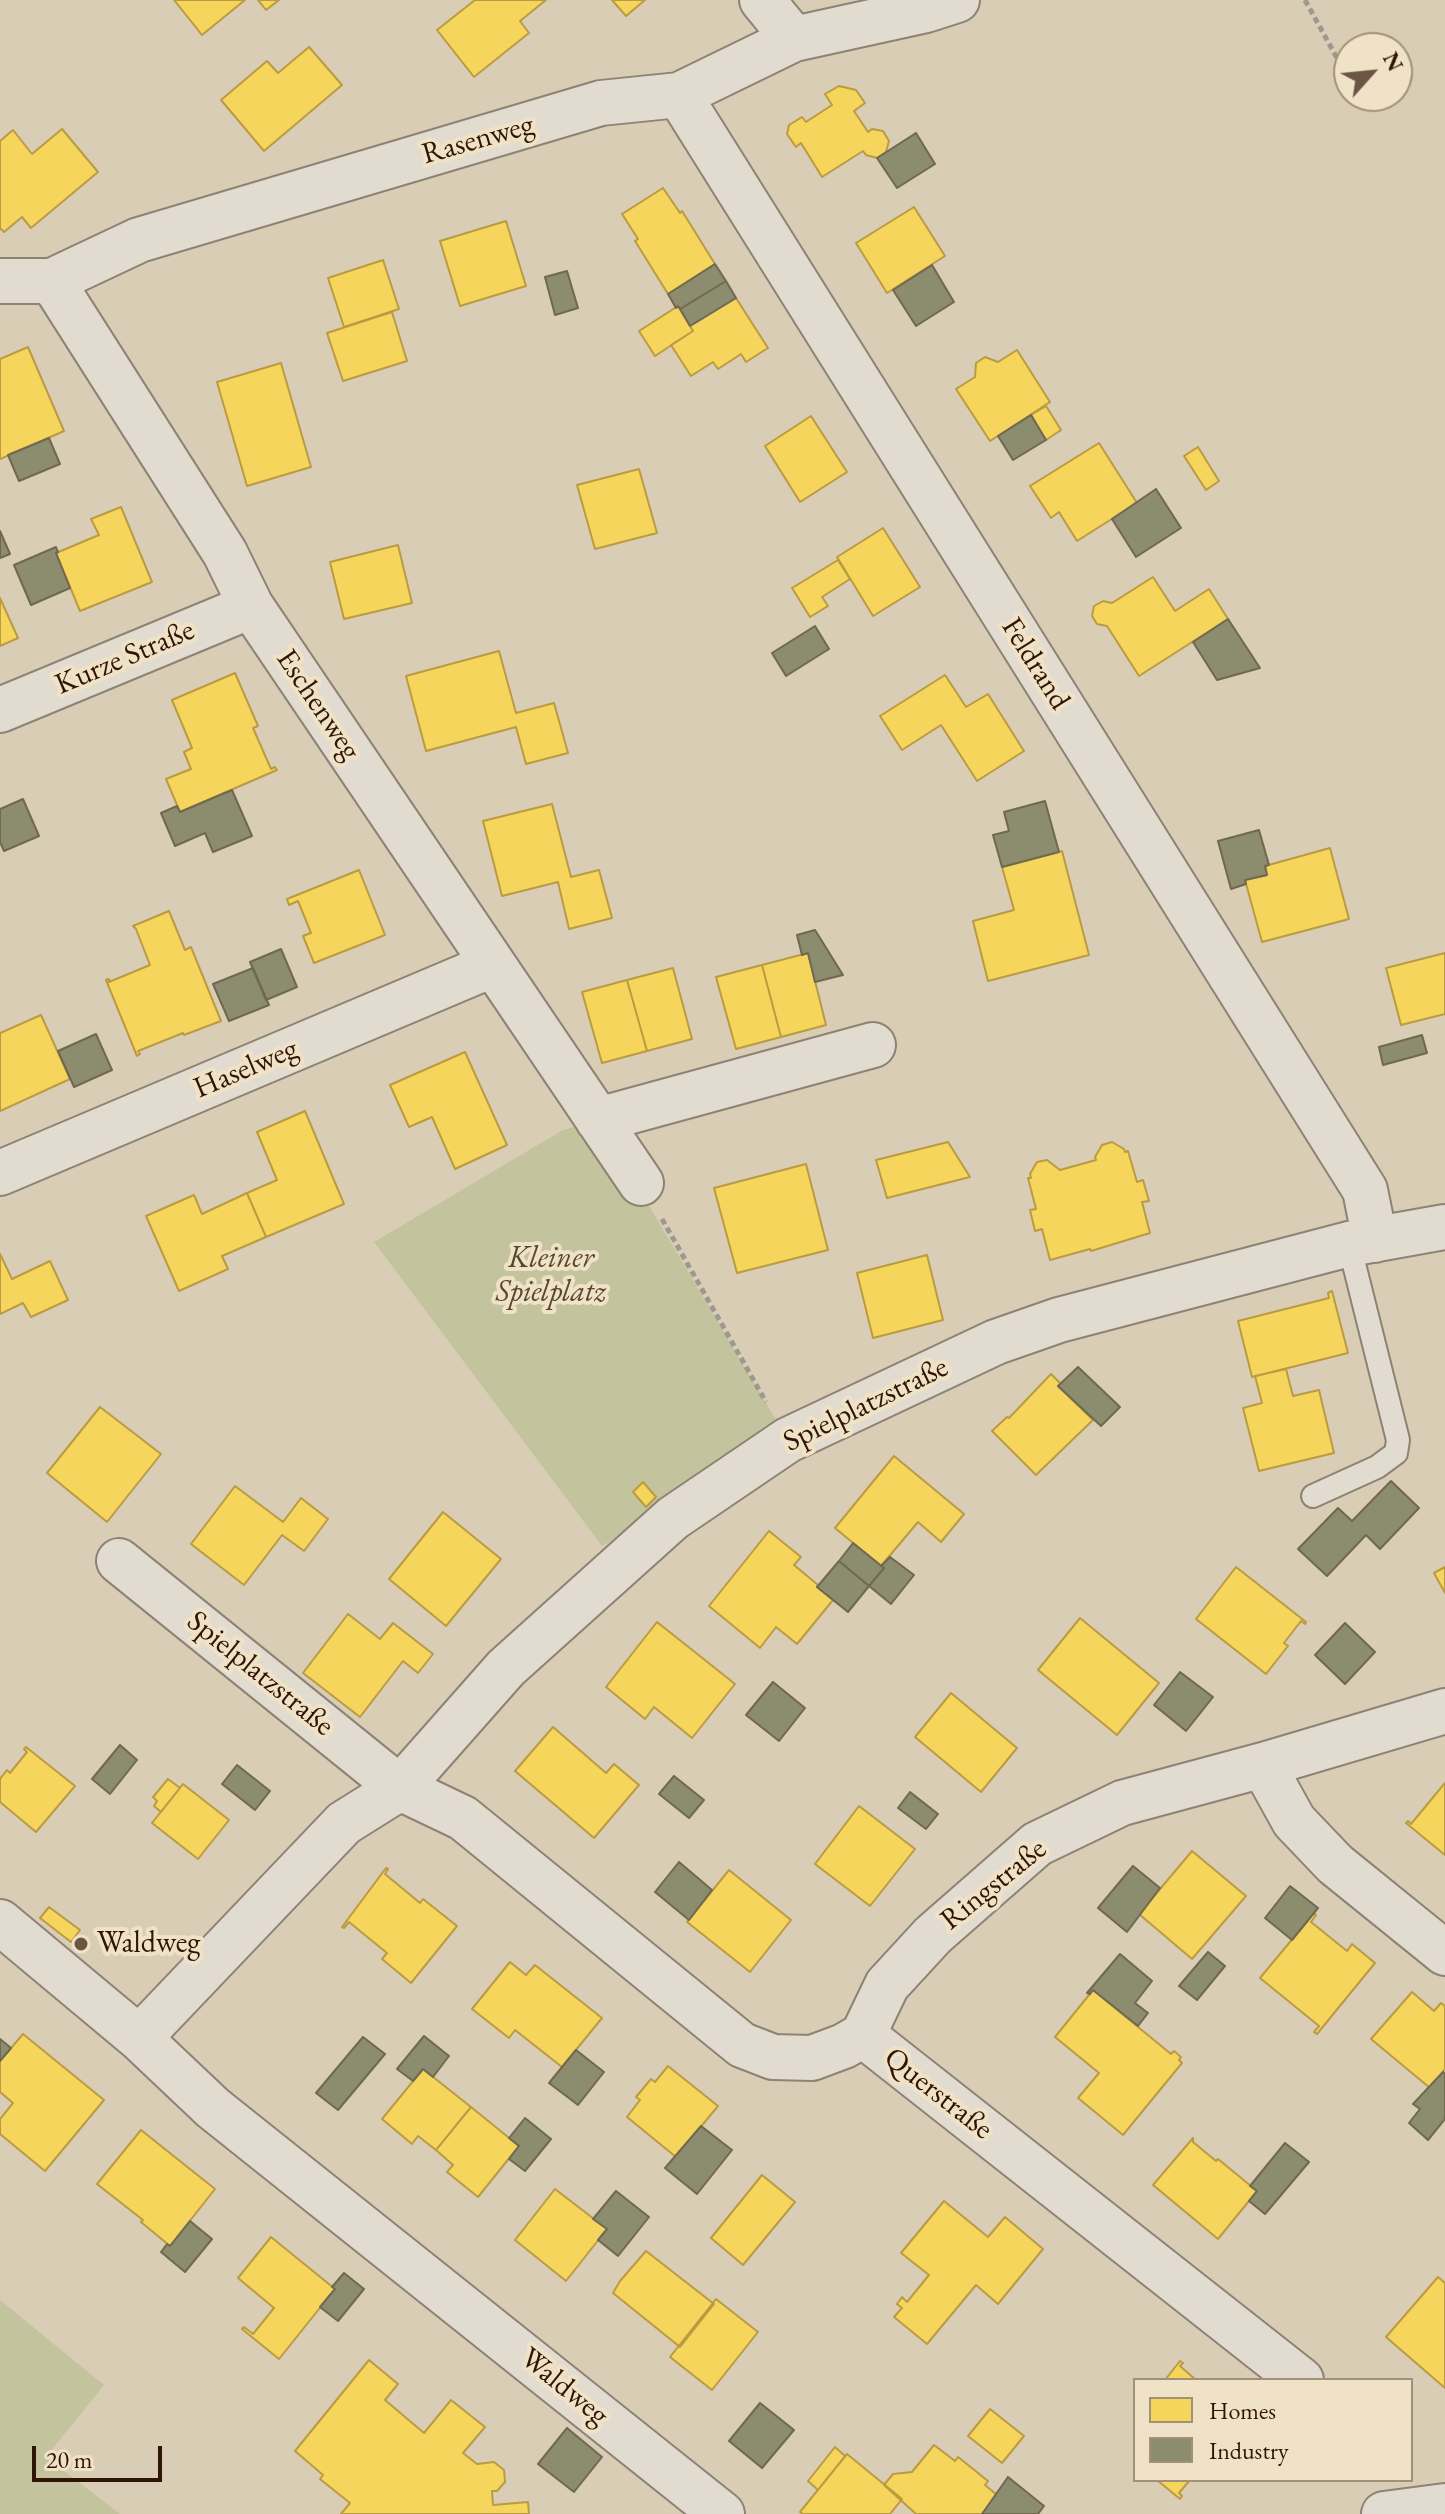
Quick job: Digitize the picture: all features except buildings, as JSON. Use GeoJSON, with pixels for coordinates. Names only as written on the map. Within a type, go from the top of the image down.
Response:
{"type":"FeatureCollection","features":[{"type":"Feature","properties":{"kind":"street"},"geometry":{"type":"LineString","coordinates":[[762,0],[794,39]]}},
{"type":"Feature","properties":{"kind":"street","name":"Rasenweg"},"geometry":{"type":"LineString","coordinates":[[0,281],[52,281],[154,235],[601,103],[679,95],[794,39],[926,10],[957,0]]}},
{"type":"Feature","properties":{"kind":"street","name":"Feldrand"},"geometry":{"type":"LineString","coordinates":[[679,95],[1365,1190],[1362,1242]]}},
{"type":"Feature","properties":{"kind":"street","name":"Eschenweg"},"geometry":{"type":"LineString","coordinates":[[52,281],[225,553],[251,606],[641,1183]]}},
{"type":"Feature","properties":{"kind":"street","name":"Kurze Straße"},"geometry":{"type":"LineString","coordinates":[[0,710],[251,606]]}},
{"type":"Feature","properties":{"kind":"street","name":"Haselweg"},"geometry":{"type":"LineString","coordinates":[[0,1173],[492,965]]}},
{"type":"Feature","properties":{"kind":"street"},"geometry":{"type":"LineString","coordinates":[[598,1120],[873,1045]]}},
{"type":"Feature","properties":{"kind":"street","name":"Spielplatzstraße"},"geometry":{"type":"LineString","coordinates":[[139,2038],[344,1823],[400,1788],[506,1668],[673,1518],[788,1440],[996,1342],[1059,1320],[1362,1242],[1445,1227]]}},
{"type":"Feature","properties":{"kind":"street","name":"Spielplatzstraße"},"geometry":{"type":"LineString","coordinates":[[119,1561],[400,1788]]}},
{"type":"Feature","properties":{"kind":"street","name":"Ringstraße"},"geometry":{"type":"LineString","coordinates":[[863,2035],[887,1985],[933,1935],[1037,1844],[1122,1803],[1445,1711]]}},
{"type":"Feature","properties":{"kind":"street"},"geometry":{"type":"LineString","coordinates":[[1263,1765],[1294,1821],[1314,1843],[1335,1864],[1445,1953]]}},
{"type":"Feature","properties":{"kind":"street","name":"Querstraße"},"geometry":{"type":"LineString","coordinates":[[400,1788],[463,1818],[742,2045],[773,2057],[812,2058],[863,2035],[1298,2378]]}},
{"type":"Feature","properties":{"kind":"street","name":"Waldweg"},"geometry":{"type":"LineString","coordinates":[[0,1922],[139,2038],[213,2108],[722,2514]]}},
{"type":"Feature","properties":{"kind":"street"},"geometry":{"type":"LineString","coordinates":[[1393,2502],[1445,2506]]}},
{"type":"Feature","properties":{"kind":"lane"},"geometry":{"type":"LineString","coordinates":[[1313,1496],[1377,1467],[1396,1453],[1398,1440],[1362,1242]]}},
{"type":"Feature","properties":{"kind":"path"},"geometry":{"type":"LineString","coordinates":[[1305,0],[1333,51]]}},
{"type":"Feature","properties":{"kind":"path"},"geometry":{"type":"LineString","coordinates":[[641,1183],[788,1440]]}},
{"type":"Feature","properties":{"kind":"green space","name":"Kleiner Spielplatz"},"geometry":{"type":"Polygon","coordinates":[[[598,1120],[788,1440],[602,1546],[374,1242],[563,1130],[598,1120]]]}},
{"type":"Feature","properties":{"kind":"green space"},"geometry":{"type":"Polygon","coordinates":[[[0,2300],[104,2385],[46,2457],[120,2514],[0,2514],[0,2300]]]}},
{"type":"Feature","properties":{"kind":"place","name":"Waldweg"},"geometry":{"type":"Point","coordinates":[81,1944]}}]}
